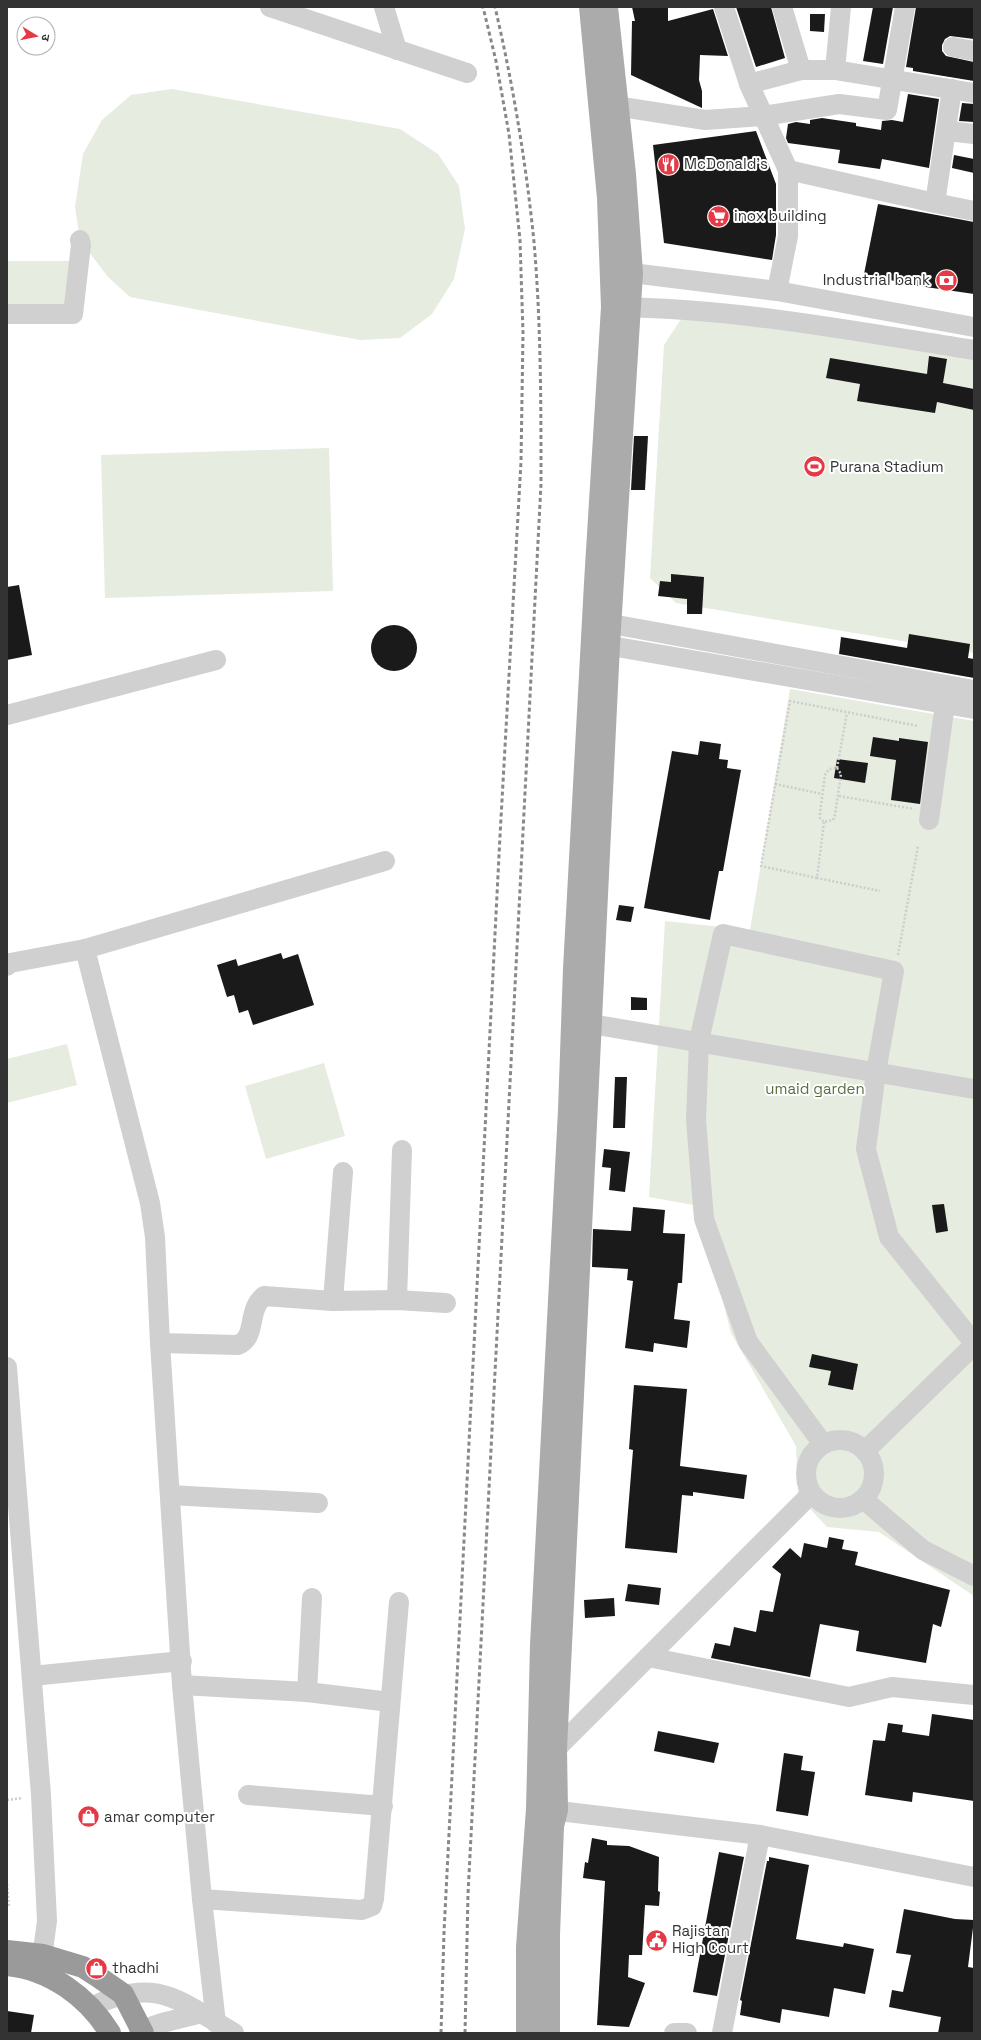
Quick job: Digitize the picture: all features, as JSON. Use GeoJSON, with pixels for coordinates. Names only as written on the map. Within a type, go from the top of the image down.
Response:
{"type":"FeatureCollection","features":[{"type":"Feature","properties":{"kind":"highway"},"geometry":{"type":"LineString","coordinates":[[7,1951],[41,1963],[91,2007],[110,2033]]}},
{"type":"Feature","properties":{"kind":"highway"},"geometry":{"type":"LineString","coordinates":[[7,1965],[41,1963],[83,1967],[123,1994],[141,2032]]}},
{"type":"Feature","properties":{"kind":"main road"},"geometry":{"type":"LineString","coordinates":[[590,7],[608,105]]}},
{"type":"Feature","properties":{"kind":"main road"},"geometry":{"type":"LineString","coordinates":[[549,2033],[549,1935],[553,1826],[547,1809],[541,1645],[601,633],[622,307],[622,272],[608,105],[607,7]]}},
{"type":"Feature","properties":{"kind":"main road"},"geometry":{"type":"LineString","coordinates":[[527,2033],[527,1947],[556,1749],[591,1024],[601,633]]}},
{"type":"Feature","properties":{"kind":"street"},"geometry":{"type":"LineString","coordinates":[[270,7],[467,73]]}},
{"type":"Feature","properties":{"kind":"street"},"geometry":{"type":"LineString","coordinates":[[384,7],[397,50]]}},
{"type":"Feature","properties":{"kind":"street"},"geometry":{"type":"LineString","coordinates":[[724,7],[749,84],[788,170],[788,236],[777,291]]}},
{"type":"Feature","properties":{"kind":"street"},"geometry":{"type":"LineString","coordinates":[[782,7],[801,70]]}},
{"type":"Feature","properties":{"kind":"street"},"geometry":{"type":"LineString","coordinates":[[835,70],[841,7]]}},
{"type":"Feature","properties":{"kind":"street"},"geometry":{"type":"LineString","coordinates":[[608,105],[705,120],[763,116],[839,104],[887,110],[905,7]]}},
{"type":"Feature","properties":{"kind":"street"},"geometry":{"type":"LineString","coordinates":[[953,47],[974,51]]}},
{"type":"Feature","properties":{"kind":"street"},"geometry":{"type":"LineString","coordinates":[[749,84],[801,70],[835,70],[892,78],[974,93]]}},
{"type":"Feature","properties":{"kind":"street"},"geometry":{"type":"LineString","coordinates":[[935,203],[947,131],[952,89]]}},
{"type":"Feature","properties":{"kind":"street"},"geometry":{"type":"LineString","coordinates":[[947,131],[974,134]]}},
{"type":"Feature","properties":{"kind":"street"},"geometry":{"type":"LineString","coordinates":[[788,170],[974,211]]}},
{"type":"Feature","properties":{"kind":"street"},"geometry":{"type":"LineString","coordinates":[[7,314],[73,314],[81,245],[80,240]]}},
{"type":"Feature","properties":{"kind":"street"},"geometry":{"type":"LineString","coordinates":[[622,272],[777,291],[974,327]]}},
{"type":"Feature","properties":{"kind":"street"},"geometry":{"type":"LineString","coordinates":[[622,307],[721,312],[786,319],[974,350]]}},
{"type":"Feature","properties":{"kind":"street"},"geometry":{"type":"LineString","coordinates":[[601,633],[974,690]]}},
{"type":"Feature","properties":{"kind":"street"},"geometry":{"type":"LineString","coordinates":[[601,633],[974,709]]}},
{"type":"Feature","properties":{"kind":"street"},"geometry":{"type":"LineString","coordinates":[[7,715],[216,660]]}},
{"type":"Feature","properties":{"kind":"street"},"geometry":{"type":"LineString","coordinates":[[930,816],[945,704]]}},
{"type":"Feature","properties":{"kind":"street"},"geometry":{"type":"LineString","coordinates":[[7,966],[10,963],[85,949],[386,861]]}},
{"type":"Feature","properties":{"kind":"street"},"geometry":{"type":"LineString","coordinates":[[823,1444],[748,1342],[704,1219],[696,1120],[699,1042],[723,934],[894,971],[876,1072],[866,1149],[889,1237],[971,1352],[865,1451]]}},
{"type":"Feature","properties":{"kind":"street"},"geometry":{"type":"LineString","coordinates":[[85,949],[150,1203],[155,1237],[160,1343],[182,1662],[182,1685],[202,1899],[209,2018]]}},
{"type":"Feature","properties":{"kind":"street"},"geometry":{"type":"LineString","coordinates":[[591,1024],[974,1089]]}},
{"type":"Feature","properties":{"kind":"street"},"geometry":{"type":"LineString","coordinates":[[397,1300],[402,1150]]}},
{"type":"Feature","properties":{"kind":"street"},"geometry":{"type":"LineString","coordinates":[[333,1300],[343,1172]]}},
{"type":"Feature","properties":{"kind":"street"},"geometry":{"type":"LineString","coordinates":[[160,1343],[238,1345],[243,1343],[249,1335],[257,1304],[264,1296],[333,1300],[397,1300],[446,1303]]}},
{"type":"Feature","properties":{"kind":"street"},"geometry":{"type":"LineString","coordinates":[[7,1367],[42,1795],[47,1921],[41,1963]]}},
{"type":"Feature","properties":{"kind":"street"},"geometry":{"type":"LineString","coordinates":[[834,1440],[846,1440],[855,1443],[865,1451],[871,1461],[874,1474],[872,1486],[863,1499],[852,1506],[834,1508],[822,1504],[811,1494],[806,1477],[807,1462],[813,1452],[823,1444],[834,1440]]}},
{"type":"Feature","properties":{"kind":"street"},"geometry":{"type":"LineString","coordinates":[[170,1494],[318,1503]]}},
{"type":"Feature","properties":{"kind":"street"},"geometry":{"type":"LineString","coordinates":[[556,1749],[811,1494]]}},
{"type":"Feature","properties":{"kind":"street"},"geometry":{"type":"LineString","coordinates":[[863,1499],[923,1550],[974,1576]]}},
{"type":"Feature","properties":{"kind":"street"},"geometry":{"type":"LineString","coordinates":[[308,1692],[312,1598]]}},
{"type":"Feature","properties":{"kind":"street"},"geometry":{"type":"LineString","coordinates":[[202,1899],[362,1910],[372,1906],[374,1900],[383,1806],[399,1602]]}},
{"type":"Feature","properties":{"kind":"street"},"geometry":{"type":"LineString","coordinates":[[648,1657],[849,1698],[892,1687],[974,1695]]}},
{"type":"Feature","properties":{"kind":"street"},"geometry":{"type":"LineString","coordinates":[[32,1676],[182,1662]]}},
{"type":"Feature","properties":{"kind":"street"},"geometry":{"type":"LineString","coordinates":[[182,1685],[308,1692],[390,1702]]}},
{"type":"Feature","properties":{"kind":"street"},"geometry":{"type":"LineString","coordinates":[[248,1795],[383,1806]]}},
{"type":"Feature","properties":{"kind":"street"},"geometry":{"type":"LineString","coordinates":[[547,1809],[760,1835],[974,1876]]}},
{"type":"Feature","properties":{"kind":"street"},"geometry":{"type":"LineString","coordinates":[[722,2033],[760,1835]]}},
{"type":"Feature","properties":{"kind":"street"},"geometry":{"type":"LineString","coordinates":[[91,2007],[123,1994],[153,1992],[186,2003],[234,2033]]}},
{"type":"Feature","properties":{"kind":"street"},"geometry":{"type":"LineString","coordinates":[[141,2032],[209,2018]]}},
{"type":"Feature","properties":{"kind":"street"},"geometry":{"type":"LineString","coordinates":[[674,2033],[687,2033]]}},
{"type":"Feature","properties":{"kind":"path"},"geometry":{"type":"LineString","coordinates":[[880,891],[761,866],[790,701],[918,726]]}},
{"type":"Feature","properties":{"kind":"path"},"geometry":{"type":"LineString","coordinates":[[824,822],[833,820],[836,815],[841,774],[837,768],[847,713]]}},
{"type":"Feature","properties":{"kind":"path"},"geometry":{"type":"LineString","coordinates":[[817,878],[824,822],[820,818],[825,774],[830,769],[837,768]]}},
{"type":"Feature","properties":{"kind":"path"},"geometry":{"type":"LineString","coordinates":[[775,784],[822,794]]}},
{"type":"Feature","properties":{"kind":"path"},"geometry":{"type":"LineString","coordinates":[[839,796],[930,816]]}},
{"type":"Feature","properties":{"kind":"path"},"geometry":{"type":"LineString","coordinates":[[894,971],[918,846]]}},
{"type":"Feature","properties":{"kind":"path"},"geometry":{"type":"LineString","coordinates":[[7,1884],[9,1907]]}},
{"type":"Feature","properties":{"kind":"green space"},"geometry":{"type":"Polygon","coordinates":[[[172,89],[400,129],[438,154],[459,186],[465,229],[454,279],[432,314],[400,338],[360,340],[130,297],[108,277],[80,240],[75,207],[83,154],[102,120],[131,95],[172,89]]]}},
{"type":"Feature","properties":{"kind":"green space"},"geometry":{"type":"Polygon","coordinates":[[[7,261],[71,261],[71,306],[7,306],[7,261]]]}},
{"type":"Feature","properties":{"kind":"green space","name":"Purana Stadium"},"geometry":{"type":"Polygon","coordinates":[[[685,313],[974,341],[974,653],[676,603],[650,578],[664,345],[685,313]]]}},
{"type":"Feature","properties":{"kind":"green space"},"geometry":{"type":"Polygon","coordinates":[[[329,448],[333,591],[105,598],[101,455],[329,448]]]}},
{"type":"Feature","properties":{"kind":"green space","name":"umaid garden"},"geometry":{"type":"Polygon","coordinates":[[[790,689],[974,721],[974,1596],[879,1532],[827,1527],[798,1496],[796,1446],[731,1333],[699,1206],[649,1197],[665,921],[750,930],[790,689]]]}},
{"type":"Feature","properties":{"kind":"green space"},"geometry":{"type":"Polygon","coordinates":[[[67,1044],[77,1085],[7,1103],[7,1059],[67,1044]]]}},
{"type":"Feature","properties":{"kind":"green space"},"geometry":{"type":"Polygon","coordinates":[[[324,1063],[345,1136],[266,1159],[245,1086],[324,1063]]]}},
{"type":"Feature","properties":{"kind":"building"},"geometry":{"type":"Polygon","coordinates":[[[632,7],[668,7],[668,21],[713,9],[728,56],[700,55],[699,80],[702,91],[702,108],[631,75],[632,21],[635,21],[632,7]]]}},
{"type":"Feature","properties":{"kind":"building"},"geometry":{"type":"Polygon","coordinates":[[[736,7],[771,7],[785,58],[756,67],[736,7]]]}},
{"type":"Feature","properties":{"kind":"building"},"geometry":{"type":"Polygon","coordinates":[[[873,7],[893,7],[883,64],[863,61],[873,7]]]}},
{"type":"Feature","properties":{"kind":"building"},"geometry":{"type":"Polygon","coordinates":[[[916,7],[974,7],[974,39],[950,36],[945,39],[942,45],[942,51],[946,56],[974,62],[974,81],[913,71],[913,68],[906,67],[916,7]]]}},
{"type":"Feature","properties":{"kind":"building"},"geometry":{"type":"Polygon","coordinates":[[[810,14],[825,14],[824,32],[810,31],[810,14]]]}},
{"type":"Feature","properties":{"kind":"building"},"geometry":{"type":"Polygon","coordinates":[[[908,94],[939,99],[929,168],[882,159],[880,169],[838,163],[840,150],[788,143],[786,138],[788,124],[796,122],[810,124],[810,120],[822,118],[856,123],[856,126],[881,130],[882,121],[892,120],[903,122],[908,94]]]}},
{"type":"Feature","properties":{"kind":"building"},"geometry":{"type":"Polygon","coordinates":[[[962,103],[974,104],[974,122],[959,121],[962,103]]]}},
{"type":"Feature","properties":{"kind":"building","name":"inox building"},"geometry":{"type":"Polygon","coordinates":[[[756,131],[776,184],[776,235],[772,260],[664,243],[653,145],[756,131]]]}},
{"type":"Feature","properties":{"kind":"building"},"geometry":{"type":"Polygon","coordinates":[[[954,155],[974,159],[974,173],[952,168],[954,155]]]}},
{"type":"Feature","properties":{"kind":"building"},"geometry":{"type":"Polygon","coordinates":[[[878,204],[974,222],[974,294],[912,285],[864,274],[878,204]]]}},
{"type":"Feature","properties":{"kind":"building"},"geometry":{"type":"Polygon","coordinates":[[[929,356],[947,359],[943,383],[974,389],[974,410],[937,402],[935,413],[857,401],[860,384],[826,378],[830,358],[927,374],[929,356]]]}},
{"type":"Feature","properties":{"kind":"building"},"geometry":{"type":"Polygon","coordinates":[[[634,436],[648,436],[645,490],[631,490],[634,436]]]}},
{"type":"Feature","properties":{"kind":"building"},"geometry":{"type":"Polygon","coordinates":[[[671,574],[704,577],[702,614],[687,614],[687,599],[658,596],[660,581],[671,582],[671,574]]]}},
{"type":"Feature","properties":{"kind":"building"},"geometry":{"type":"Polygon","coordinates":[[[19,585],[32,655],[7,660],[7,587],[19,585]]]}},
{"type":"Feature","properties":{"kind":"building"},"geometry":{"type":"Polygon","coordinates":[[[394,625],[407,629],[413,635],[417,648],[413,661],[407,667],[394,671],[381,667],[375,661],[371,648],[375,635],[381,629],[394,625]]]}},
{"type":"Feature","properties":{"kind":"building"},"geometry":{"type":"Polygon","coordinates":[[[909,634],[970,644],[968,658],[974,659],[974,678],[839,654],[841,637],[907,648],[909,634]]]}},
{"type":"Feature","properties":{"kind":"building"},"geometry":{"type":"Polygon","coordinates":[[[873,737],[899,741],[899,738],[928,742],[920,804],[891,800],[896,760],[870,756],[873,737]]]}},
{"type":"Feature","properties":{"kind":"building"},"geometry":{"type":"Polygon","coordinates":[[[700,741],[721,744],[719,759],[728,760],[727,768],[741,770],[723,871],[719,871],[710,920],[644,908],[672,751],[698,755],[700,741]]]}},
{"type":"Feature","properties":{"kind":"building"},"geometry":{"type":"Polygon","coordinates":[[[837,759],[868,763],[865,783],[834,778],[837,759]]]}},
{"type":"Feature","properties":{"kind":"building"},"geometry":{"type":"Polygon","coordinates":[[[619,905],[634,907],[631,922],[616,920],[619,905]]]}},
{"type":"Feature","properties":{"kind":"building"},"geometry":{"type":"Polygon","coordinates":[[[281,953],[283,959],[298,954],[314,1005],[253,1025],[248,1010],[239,1013],[234,995],[227,997],[217,965],[236,959],[238,966],[281,953]]]}},
{"type":"Feature","properties":{"kind":"building"},"geometry":{"type":"Polygon","coordinates":[[[631,997],[647,998],[647,1010],[631,1010],[631,997]]]}},
{"type":"Feature","properties":{"kind":"building"},"geometry":{"type":"Polygon","coordinates":[[[615,1077],[627,1077],[625,1128],[613,1128],[615,1077]]]}},
{"type":"Feature","properties":{"kind":"building"},"geometry":{"type":"Polygon","coordinates":[[[604,1149],[630,1152],[625,1192],[609,1190],[611,1168],[602,1167],[604,1149]]]}},
{"type":"Feature","properties":{"kind":"building"},"geometry":{"type":"Polygon","coordinates":[[[944,1204],[948,1231],[936,1233],[932,1205],[944,1204]]]}},
{"type":"Feature","properties":{"kind":"building"},"geometry":{"type":"Polygon","coordinates":[[[633,1207],[665,1210],[663,1233],[685,1234],[682,1283],[678,1283],[674,1319],[690,1321],[687,1348],[654,1343],[653,1352],[625,1348],[633,1281],[627,1280],[628,1269],[592,1267],[593,1229],[631,1231],[633,1207]]]}},
{"type":"Feature","properties":{"kind":"building"},"geometry":{"type":"Polygon","coordinates":[[[812,1354],[858,1364],[853,1390],[828,1385],[831,1371],[809,1367],[812,1354]]]}},
{"type":"Feature","properties":{"kind":"building"},"geometry":{"type":"Polygon","coordinates":[[[634,1385],[687,1389],[680,1466],[747,1475],[744,1499],[693,1492],[693,1496],[682,1495],[677,1553],[625,1548],[633,1450],[629,1449],[634,1385]]]}},
{"type":"Feature","properties":{"kind":"building"},"geometry":{"type":"Polygon","coordinates":[[[829,1537],[844,1540],[842,1549],[858,1552],[855,1565],[950,1590],[941,1627],[933,1624],[926,1663],[856,1651],[859,1631],[820,1624],[810,1677],[711,1658],[715,1643],[730,1646],[734,1627],[756,1632],[760,1610],[773,1612],[781,1574],[772,1567],[790,1548],[801,1558],[804,1543],[827,1548],[829,1537]]]}},
{"type":"Feature","properties":{"kind":"building"},"geometry":{"type":"Polygon","coordinates":[[[628,1584],[661,1588],[659,1605],[625,1601],[628,1584]]]}},
{"type":"Feature","properties":{"kind":"building"},"geometry":{"type":"Polygon","coordinates":[[[614,1598],[615,1616],[585,1618],[584,1600],[614,1598]]]}},
{"type":"Feature","properties":{"kind":"building"},"geometry":{"type":"Polygon","coordinates":[[[932,1714],[974,1720],[974,1801],[913,1792],[912,1802],[865,1795],[873,1740],[885,1741],[888,1723],[903,1725],[902,1732],[929,1736],[932,1714]]]}},
{"type":"Feature","properties":{"kind":"building"},"geometry":{"type":"Polygon","coordinates":[[[658,1731],[719,1743],[714,1763],[654,1751],[658,1731]]]}},
{"type":"Feature","properties":{"kind":"building"},"geometry":{"type":"Polygon","coordinates":[[[784,1753],[803,1756],[801,1770],[815,1772],[808,1816],[776,1811],[784,1753]]]}},
{"type":"Feature","properties":{"kind":"building"},"geometry":{"type":"Polygon","coordinates":[[[592,1838],[607,1841],[607,1845],[629,1846],[659,1857],[659,1906],[645,1905],[642,1955],[629,1955],[628,1977],[645,1983],[629,2027],[597,2025],[605,1881],[583,1878],[585,1862],[588,1863],[592,1838]]]}},
{"type":"Feature","properties":{"kind":"building"},"geometry":{"type":"Polygon","coordinates":[[[719,1852],[744,1857],[717,1996],[693,1992],[719,1852]]]}},
{"type":"Feature","properties":{"kind":"building"},"geometry":{"type":"Polygon","coordinates":[[[769,1857],[809,1865],[796,1939],[843,1947],[844,1943],[874,1949],[865,1994],[834,1988],[829,2017],[782,2009],[780,2023],[740,2015],[742,2001],[740,2000],[769,1857]]]}},
{"type":"Feature","properties":{"kind":"building"},"geometry":{"type":"Polygon","coordinates":[[[904,1909],[955,1919],[974,1920],[968,1967],[974,1968],[974,2033],[938,2033],[941,2017],[889,2007],[892,1990],[903,1992],[911,1955],[896,1953],[904,1909]]]}},
{"type":"Feature","properties":{"kind":"building"},"geometry":{"type":"Polygon","coordinates":[[[7,2011],[34,2015],[31,2033],[7,2033],[7,2011]]]}},
{"type":"Feature","properties":{"kind":"railway"},"geometry":{"type":"LineString","coordinates":[[441,2033],[444,1932],[500,836],[521,462],[523,333],[520,240],[509,134],[496,61],[483,7]]}},
{"type":"Feature","properties":{"kind":"railway"},"geometry":{"type":"LineString","coordinates":[[465,2033],[468,1894],[541,484],[541,394],[534,242],[518,124],[508,65],[495,7]]}},
{"type":"Feature","properties":{"kind":"place","name":"McDonald's"},"geometry":{"type":"Point","coordinates":[669,164]}},
{"type":"Feature","properties":{"kind":"place","name":"inox building"},"geometry":{"type":"Point","coordinates":[719,216]}},
{"type":"Feature","properties":{"kind":"place","name":"Industrial bank"},"geometry":{"type":"Point","coordinates":[946,280]}},
{"type":"Feature","properties":{"kind":"place","name":"Purana Stadium"},"geometry":{"type":"Point","coordinates":[815,467]}},
{"type":"Feature","properties":{"kind":"place","name":"amar computer"},"geometry":{"type":"Point","coordinates":[88,1817]}},
{"type":"Feature","properties":{"kind":"place","name":"Rajistan High Court"},"geometry":{"type":"Point","coordinates":[656,1940]}},
{"type":"Feature","properties":{"kind":"place","name":"thadhi"},"geometry":{"type":"Point","coordinates":[97,1968]}}]}
